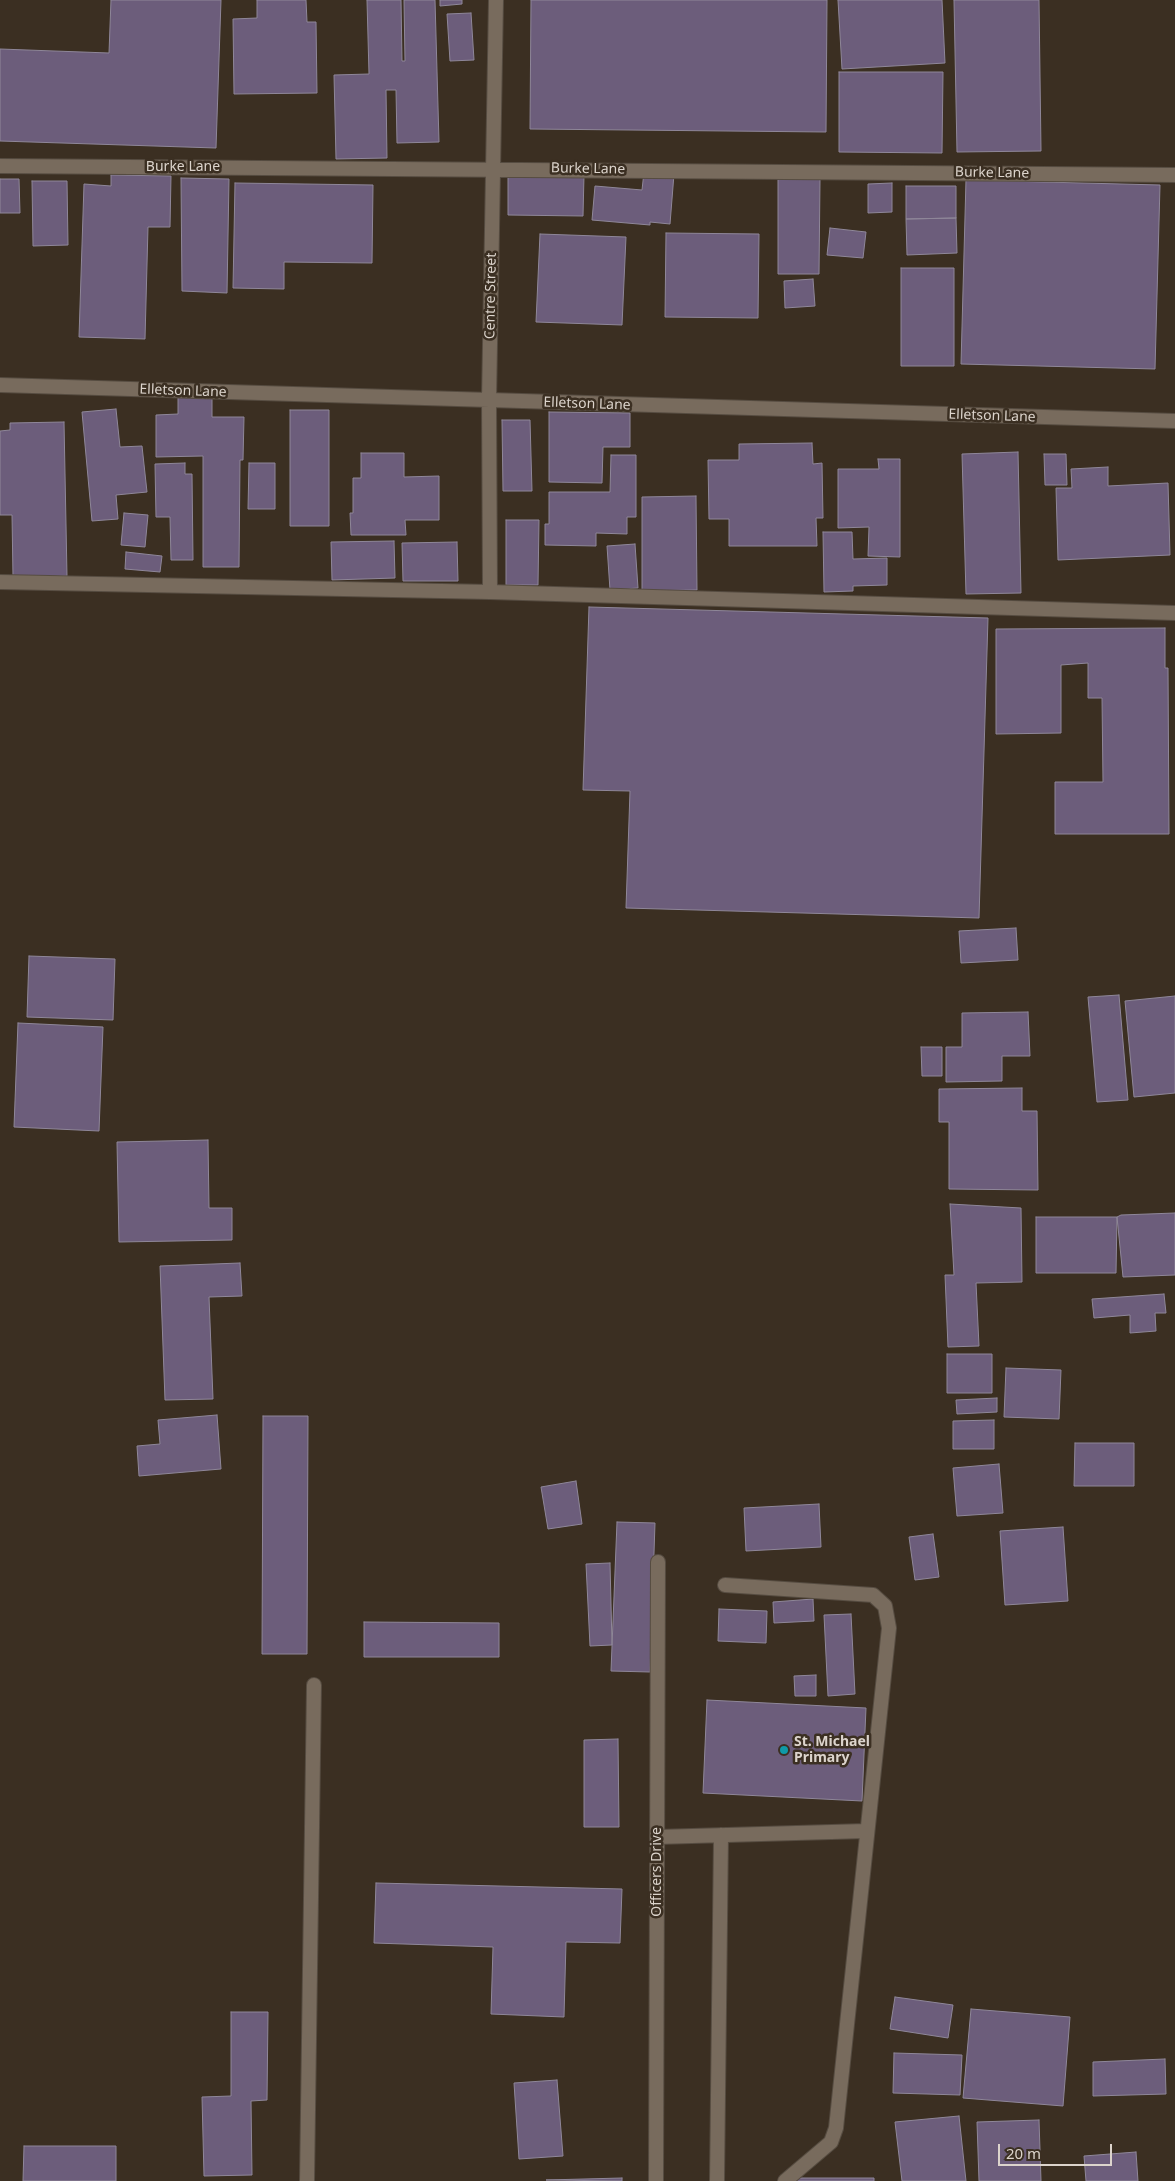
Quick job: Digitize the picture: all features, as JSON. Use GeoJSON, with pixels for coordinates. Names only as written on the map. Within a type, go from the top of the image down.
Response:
{"type":"FeatureCollection","features":[{"type":"Feature","properties":{"kind":"street","name":"Centre Street"},"geometry":{"type":"LineString","coordinates":[[490,592],[489,401],[496,0]]}},
{"type":"Feature","properties":{"kind":"street","name":"Burke Lane"},"geometry":{"type":"LineString","coordinates":[[0,166],[494,168],[1175,175]]}},
{"type":"Feature","properties":{"kind":"street","name":"Elletson Lane"},"geometry":{"type":"LineString","coordinates":[[0,385],[1175,421]]}},
{"type":"Feature","properties":{"kind":"street"},"geometry":{"type":"LineString","coordinates":[[0,582],[490,592],[1175,613]]}},
{"type":"Feature","properties":{"kind":"street","name":"Officers Drive"},"geometry":{"type":"LineString","coordinates":[[656,2181],[658,1562]]}},
{"type":"Feature","properties":{"kind":"street"},"geometry":{"type":"LineString","coordinates":[[725,1585],[873,1594],[885,1606],[889,1628],[836,2128],[831,2142],[785,2181]]}},
{"type":"Feature","properties":{"kind":"street"},"geometry":{"type":"LineString","coordinates":[[307,2181],[314,1685]]}},
{"type":"Feature","properties":{"kind":"street"},"geometry":{"type":"LineString","coordinates":[[657,1837],[866,1831]]}},
{"type":"Feature","properties":{"kind":"street"},"geometry":{"type":"LineString","coordinates":[[717,2181],[721,1835]]}},
{"type":"Feature","properties":{"kind":"building"},"geometry":{"type":"Polygon","coordinates":[[[111,0],[221,0],[216,148],[0,141],[0,49],[109,53],[111,0]]]}},
{"type":"Feature","properties":{"kind":"building"},"geometry":{"type":"Polygon","coordinates":[[[257,0],[306,0],[307,22],[316,22],[317,93],[234,94],[233,19],[257,18],[257,0]]]}},
{"type":"Feature","properties":{"kind":"building"},"geometry":{"type":"Polygon","coordinates":[[[367,0],[401,0],[402,61],[405,61],[404,0],[435,0],[439,142],[397,143],[396,90],[386,90],[387,158],[336,159],[334,75],[369,74],[367,0]]]}},
{"type":"Feature","properties":{"kind":"building"},"geometry":{"type":"Polygon","coordinates":[[[440,0],[462,0],[462,4],[440,6],[440,0]]]}},
{"type":"Feature","properties":{"kind":"building"},"geometry":{"type":"Polygon","coordinates":[[[531,0],[827,0],[826,132],[530,129],[531,0]]]}},
{"type":"Feature","properties":{"kind":"building"},"geometry":{"type":"Polygon","coordinates":[[[838,0],[942,0],[945,63],[842,69],[838,0]]]}},
{"type":"Feature","properties":{"kind":"building"},"geometry":{"type":"Polygon","coordinates":[[[954,0],[1039,0],[1041,151],[957,152],[954,0]]]}},
{"type":"Feature","properties":{"kind":"building"},"geometry":{"type":"Polygon","coordinates":[[[471,13],[474,60],[450,61],[447,14],[471,13]]]}},
{"type":"Feature","properties":{"kind":"building"},"geometry":{"type":"Polygon","coordinates":[[[839,72],[943,72],[942,153],[839,152],[839,72]]]}},
{"type":"Feature","properties":{"kind":"building"},"geometry":{"type":"Polygon","coordinates":[[[644,172],[674,174],[670,224],[650,222],[650,225],[592,220],[595,186],[642,190],[644,172]]]}},
{"type":"Feature","properties":{"kind":"building"},"geometry":{"type":"Polygon","coordinates":[[[508,174],[584,175],[583,216],[508,215],[508,174]]]}},
{"type":"Feature","properties":{"kind":"building"},"geometry":{"type":"Polygon","coordinates":[[[111,175],[171,176],[170,227],[148,227],[145,339],[79,337],[84,184],[111,186],[111,175]]]}},
{"type":"Feature","properties":{"kind":"building"},"geometry":{"type":"Polygon","coordinates":[[[181,178],[229,179],[227,293],[182,291],[181,178]]]}},
{"type":"Feature","properties":{"kind":"building"},"geometry":{"type":"Polygon","coordinates":[[[0,179],[19,179],[20,213],[0,213],[0,179]]]}},
{"type":"Feature","properties":{"kind":"building"},"geometry":{"type":"Polygon","coordinates":[[[778,179],[820,179],[819,274],[778,274],[778,179]]]}},
{"type":"Feature","properties":{"kind":"building"},"geometry":{"type":"Polygon","coordinates":[[[966,180],[1160,185],[1155,369],[961,364],[966,180]]]}},
{"type":"Feature","properties":{"kind":"building"},"geometry":{"type":"Polygon","coordinates":[[[32,181],[67,181],[68,245],[33,246],[32,181]]]}},
{"type":"Feature","properties":{"kind":"building"},"geometry":{"type":"Polygon","coordinates":[[[235,183],[373,185],[372,263],[284,262],[284,289],[233,288],[235,183]]]}},
{"type":"Feature","properties":{"kind":"building"},"geometry":{"type":"Polygon","coordinates":[[[892,183],[892,212],[868,213],[868,184],[892,183]]]}},
{"type":"Feature","properties":{"kind":"building"},"geometry":{"type":"Polygon","coordinates":[[[906,186],[956,186],[956,218],[906,219],[906,186]]]}},
{"type":"Feature","properties":{"kind":"building"},"geometry":{"type":"Polygon","coordinates":[[[956,218],[957,253],[907,255],[906,219],[956,218]]]}},
{"type":"Feature","properties":{"kind":"building"},"geometry":{"type":"Polygon","coordinates":[[[830,228],[866,232],[863,258],[827,255],[830,228]]]}},
{"type":"Feature","properties":{"kind":"building"},"geometry":{"type":"Polygon","coordinates":[[[666,233],[759,234],[758,318],[665,317],[666,233]]]}},
{"type":"Feature","properties":{"kind":"building"},"geometry":{"type":"Polygon","coordinates":[[[540,234],[626,237],[622,325],[536,322],[540,234]]]}},
{"type":"Feature","properties":{"kind":"building"},"geometry":{"type":"Polygon","coordinates":[[[901,268],[954,268],[954,366],[901,366],[901,268]]]}},
{"type":"Feature","properties":{"kind":"building"},"geometry":{"type":"Polygon","coordinates":[[[813,279],[815,306],[785,308],[784,281],[813,279]]]}},
{"type":"Feature","properties":{"kind":"building"},"geometry":{"type":"Polygon","coordinates":[[[178,397],[212,397],[212,417],[244,417],[243,460],[240,460],[239,567],[203,567],[203,456],[156,457],[156,415],[178,414],[178,397]]]}},
{"type":"Feature","properties":{"kind":"building"},"geometry":{"type":"Polygon","coordinates":[[[116,409],[120,447],[142,446],[147,492],[116,495],[118,519],[92,521],[82,412],[116,409]]]}},
{"type":"Feature","properties":{"kind":"building"},"geometry":{"type":"Polygon","coordinates":[[[290,410],[329,410],[329,526],[290,526],[290,410]]]}},
{"type":"Feature","properties":{"kind":"building"},"geometry":{"type":"Polygon","coordinates":[[[549,412],[630,413],[630,447],[603,447],[602,483],[549,482],[549,412]]]}},
{"type":"Feature","properties":{"kind":"building"},"geometry":{"type":"Polygon","coordinates":[[[502,420],[530,420],[532,491],[503,491],[502,420]]]}},
{"type":"Feature","properties":{"kind":"building"},"geometry":{"type":"Polygon","coordinates":[[[64,422],[67,576],[13,577],[12,515],[0,515],[0,431],[10,430],[10,423],[64,422]]]}},
{"type":"Feature","properties":{"kind":"building"},"geometry":{"type":"Polygon","coordinates":[[[812,443],[813,464],[822,463],[823,518],[816,518],[817,546],[729,546],[729,519],[709,519],[708,460],[739,460],[739,444],[812,443]]]}},
{"type":"Feature","properties":{"kind":"building"},"geometry":{"type":"Polygon","coordinates":[[[1018,452],[1021,593],[966,594],[962,454],[1018,452]]]}},
{"type":"Feature","properties":{"kind":"building"},"geometry":{"type":"Polygon","coordinates":[[[361,453],[404,453],[404,477],[439,476],[439,520],[405,520],[406,535],[351,535],[350,513],[353,513],[353,478],[361,478],[361,453]]]}},
{"type":"Feature","properties":{"kind":"building"},"geometry":{"type":"Polygon","coordinates":[[[1044,454],[1066,454],[1067,485],[1045,485],[1044,454]]]}},
{"type":"Feature","properties":{"kind":"building"},"geometry":{"type":"Polygon","coordinates":[[[611,455],[636,455],[636,517],[627,517],[627,534],[596,533],[596,546],[545,545],[545,524],[549,524],[549,492],[610,492],[611,455]]]}},
{"type":"Feature","properties":{"kind":"building"},"geometry":{"type":"Polygon","coordinates":[[[878,459],[900,459],[900,557],[868,556],[869,527],[838,528],[838,469],[879,469],[878,459]]]}},
{"type":"Feature","properties":{"kind":"building"},"geometry":{"type":"Polygon","coordinates":[[[185,463],[185,474],[192,474],[193,560],[171,560],[170,517],[156,517],[155,464],[185,463]]]}},
{"type":"Feature","properties":{"kind":"building"},"geometry":{"type":"Polygon","coordinates":[[[249,463],[275,463],[275,509],[248,509],[249,463]]]}},
{"type":"Feature","properties":{"kind":"building"},"geometry":{"type":"Polygon","coordinates":[[[1108,467],[1108,486],[1168,483],[1170,555],[1058,560],[1056,488],[1072,488],[1071,469],[1108,467]]]}},
{"type":"Feature","properties":{"kind":"building"},"geometry":{"type":"Polygon","coordinates":[[[696,496],[697,590],[642,591],[642,497],[696,496]]]}},
{"type":"Feature","properties":{"kind":"building"},"geometry":{"type":"Polygon","coordinates":[[[124,513],[148,515],[145,547],[121,545],[124,513]]]}},
{"type":"Feature","properties":{"kind":"building"},"geometry":{"type":"Polygon","coordinates":[[[506,520],[539,520],[538,585],[506,585],[506,520]]]}},
{"type":"Feature","properties":{"kind":"building"},"geometry":{"type":"Polygon","coordinates":[[[823,532],[852,532],[853,559],[887,558],[887,585],[853,586],[853,591],[824,592],[823,532]]]}},
{"type":"Feature","properties":{"kind":"building"},"geometry":{"type":"Polygon","coordinates":[[[394,541],[395,578],[332,580],[331,542],[394,541]]]}},
{"type":"Feature","properties":{"kind":"building"},"geometry":{"type":"Polygon","coordinates":[[[457,542],[458,581],[403,581],[402,543],[457,542]]]}},
{"type":"Feature","properties":{"kind":"building"},"geometry":{"type":"Polygon","coordinates":[[[635,544],[638,588],[610,590],[607,546],[635,544]]]}},
{"type":"Feature","properties":{"kind":"building"},"geometry":{"type":"Polygon","coordinates":[[[126,552],[162,556],[160,572],[125,569],[126,552]]]}},
{"type":"Feature","properties":{"kind":"building"},"geometry":{"type":"Polygon","coordinates":[[[589,607],[988,618],[979,918],[626,908],[630,791],[583,790],[589,607]]]}},
{"type":"Feature","properties":{"kind":"building"},"geometry":{"type":"Polygon","coordinates":[[[1165,628],[1165,668],[1168,668],[1169,834],[1055,834],[1055,782],[1103,782],[1102,698],[1088,698],[1088,663],[1061,665],[1061,733],[996,734],[996,629],[1165,628]]]}},
{"type":"Feature","properties":{"kind":"building"},"geometry":{"type":"Polygon","coordinates":[[[1016,928],[1018,960],[961,963],[959,931],[1016,928]]]}},
{"type":"Feature","properties":{"kind":"building"},"geometry":{"type":"Polygon","coordinates":[[[29,956],[115,959],[113,1020],[27,1017],[29,956]]]}},
{"type":"Feature","properties":{"kind":"building"},"geometry":{"type":"Polygon","coordinates":[[[1119,995],[1128,1100],[1097,1102],[1088,997],[1119,995]]]}},
{"type":"Feature","properties":{"kind":"building"},"geometry":{"type":"Polygon","coordinates":[[[1175,996],[1175,1093],[1134,1097],[1125,1001],[1175,996]]]}},
{"type":"Feature","properties":{"kind":"building"},"geometry":{"type":"Polygon","coordinates":[[[1028,1012],[1030,1056],[1002,1056],[1002,1081],[946,1082],[946,1047],[962,1047],[962,1013],[1028,1012]]]}},
{"type":"Feature","properties":{"kind":"building"},"geometry":{"type":"Polygon","coordinates":[[[18,1023],[103,1027],[99,1131],[14,1127],[18,1023]]]}},
{"type":"Feature","properties":{"kind":"building"},"geometry":{"type":"Polygon","coordinates":[[[921,1047],[942,1047],[942,1076],[922,1076],[921,1047]]]}},
{"type":"Feature","properties":{"kind":"building"},"geometry":{"type":"Polygon","coordinates":[[[1022,1088],[1022,1111],[1037,1111],[1038,1190],[949,1189],[949,1122],[939,1122],[939,1089],[1022,1088]]]}},
{"type":"Feature","properties":{"kind":"building"},"geometry":{"type":"Polygon","coordinates":[[[208,1140],[209,1208],[232,1208],[232,1240],[119,1242],[117,1142],[208,1140]]]}},
{"type":"Feature","properties":{"kind":"building"},"geometry":{"type":"Polygon","coordinates":[[[950,1204],[1021,1208],[1022,1282],[976,1283],[979,1346],[948,1347],[945,1275],[954,1275],[950,1204]]]}},
{"type":"Feature","properties":{"kind":"building"},"geometry":{"type":"Polygon","coordinates":[[[1175,1213],[1175,1275],[1123,1277],[1117,1217],[1121,1215],[1175,1213]]]}},
{"type":"Feature","properties":{"kind":"building"},"geometry":{"type":"Polygon","coordinates":[[[1036,1217],[1117,1217],[1116,1273],[1036,1273],[1036,1217]]]}},
{"type":"Feature","properties":{"kind":"building"},"geometry":{"type":"Polygon","coordinates":[[[240,1263],[242,1296],[209,1297],[213,1399],[165,1400],[160,1266],[240,1263]]]}},
{"type":"Feature","properties":{"kind":"building"},"geometry":{"type":"Polygon","coordinates":[[[1164,1294],[1166,1313],[1155,1313],[1156,1331],[1130,1333],[1130,1315],[1094,1318],[1092,1299],[1164,1294]]]}},
{"type":"Feature","properties":{"kind":"building"},"geometry":{"type":"Polygon","coordinates":[[[947,1354],[992,1354],[992,1393],[947,1393],[947,1354]]]}},
{"type":"Feature","properties":{"kind":"building"},"geometry":{"type":"Polygon","coordinates":[[[1006,1368],[1061,1370],[1059,1419],[1004,1417],[1006,1368]]]}},
{"type":"Feature","properties":{"kind":"building"},"geometry":{"type":"Polygon","coordinates":[[[997,1398],[997,1412],[957,1414],[956,1400],[997,1398]]]}},
{"type":"Feature","properties":{"kind":"building"},"geometry":{"type":"Polygon","coordinates":[[[217,1415],[221,1469],[139,1476],[137,1446],[160,1444],[158,1420],[217,1415]]]}},
{"type":"Feature","properties":{"kind":"building"},"geometry":{"type":"Polygon","coordinates":[[[263,1416],[308,1416],[307,1654],[262,1654],[263,1416]]]}},
{"type":"Feature","properties":{"kind":"building"},"geometry":{"type":"Polygon","coordinates":[[[994,1420],[994,1449],[953,1449],[953,1421],[994,1420]]]}},
{"type":"Feature","properties":{"kind":"building"},"geometry":{"type":"Polygon","coordinates":[[[1075,1443],[1134,1443],[1134,1486],[1074,1486],[1075,1443]]]}},
{"type":"Feature","properties":{"kind":"building"},"geometry":{"type":"Polygon","coordinates":[[[999,1464],[1003,1513],[957,1516],[953,1468],[999,1464]]]}},
{"type":"Feature","properties":{"kind":"building"},"geometry":{"type":"Polygon","coordinates":[[[576,1481],[582,1524],[548,1529],[541,1487],[576,1481]]]}},
{"type":"Feature","properties":{"kind":"building"},"geometry":{"type":"Polygon","coordinates":[[[819,1504],[821,1547],[746,1551],[744,1508],[819,1504]]]}},
{"type":"Feature","properties":{"kind":"building"},"geometry":{"type":"Polygon","coordinates":[[[617,1522],[655,1523],[650,1672],[611,1671],[617,1522]]]}},
{"type":"Feature","properties":{"kind":"building"},"geometry":{"type":"Polygon","coordinates":[[[1063,1527],[1068,1601],[1005,1605],[1000,1531],[1063,1527]]]}},
{"type":"Feature","properties":{"kind":"building"},"geometry":{"type":"Polygon","coordinates":[[[933,1534],[939,1577],[915,1580],[909,1537],[933,1534]]]}},
{"type":"Feature","properties":{"kind":"building"},"geometry":{"type":"Polygon","coordinates":[[[610,1563],[612,1645],[590,1646],[586,1564],[610,1563]]]}},
{"type":"Feature","properties":{"kind":"building"},"geometry":{"type":"Polygon","coordinates":[[[813,1599],[814,1621],[774,1623],[773,1602],[813,1599]]]}},
{"type":"Feature","properties":{"kind":"building"},"geometry":{"type":"Polygon","coordinates":[[[719,1609],[767,1611],[766,1643],[718,1641],[719,1609]]]}},
{"type":"Feature","properties":{"kind":"building"},"geometry":{"type":"Polygon","coordinates":[[[851,1614],[855,1694],[828,1696],[824,1615],[851,1614]]]}},
{"type":"Feature","properties":{"kind":"building"},"geometry":{"type":"Polygon","coordinates":[[[364,1622],[499,1623],[499,1657],[364,1657],[364,1622]]]}},
{"type":"Feature","properties":{"kind":"building"},"geometry":{"type":"Polygon","coordinates":[[[816,1675],[816,1696],[795,1696],[794,1676],[816,1675]]]}},
{"type":"Feature","properties":{"kind":"building","name":"St. Michael Primary"},"geometry":{"type":"Polygon","coordinates":[[[707,1700],[866,1708],[862,1801],[703,1793],[707,1700]]]}},
{"type":"Feature","properties":{"kind":"building"},"geometry":{"type":"Polygon","coordinates":[[[618,1739],[619,1827],[584,1827],[584,1740],[618,1739]]]}},
{"type":"Feature","properties":{"kind":"building"},"geometry":{"type":"Polygon","coordinates":[[[376,1883],[622,1889],[620,1943],[566,1942],[564,2017],[491,2014],[493,1947],[374,1943],[376,1883]]]}},
{"type":"Feature","properties":{"kind":"building"},"geometry":{"type":"Polygon","coordinates":[[[895,1997],[953,2005],[948,2038],[890,2029],[895,1997]]]}},
{"type":"Feature","properties":{"kind":"building"},"geometry":{"type":"Polygon","coordinates":[[[971,2009],[1070,2017],[1063,2106],[963,2098],[971,2009]]]}},
{"type":"Feature","properties":{"kind":"building"},"geometry":{"type":"Polygon","coordinates":[[[231,2012],[268,2012],[267,2100],[251,2101],[252,2175],[204,2176],[202,2097],[231,2096],[231,2012]]]}},
{"type":"Feature","properties":{"kind":"building"},"geometry":{"type":"Polygon","coordinates":[[[894,2053],[962,2055],[960,2095],[893,2093],[894,2053]]]}},
{"type":"Feature","properties":{"kind":"building"},"geometry":{"type":"Polygon","coordinates":[[[1165,2059],[1166,2094],[1093,2096],[1093,2062],[1165,2059]]]}},
{"type":"Feature","properties":{"kind":"building"},"geometry":{"type":"Polygon","coordinates":[[[557,2080],[563,2156],[519,2159],[514,2083],[557,2080]]]}},
{"type":"Feature","properties":{"kind":"building"},"geometry":{"type":"Polygon","coordinates":[[[959,2116],[966,2181],[902,2181],[895,2122],[959,2116]]]}},
{"type":"Feature","properties":{"kind":"building"},"geometry":{"type":"Polygon","coordinates":[[[1039,2120],[1041,2181],[979,2181],[977,2122],[1039,2120]]]}},
{"type":"Feature","properties":{"kind":"building"},"geometry":{"type":"Polygon","coordinates":[[[24,2146],[116,2146],[116,2181],[23,2181],[24,2146]]]}},
{"type":"Feature","properties":{"kind":"building"},"geometry":{"type":"Polygon","coordinates":[[[1136,2152],[1138,2181],[1086,2181],[1084,2156],[1136,2152]]]}},
{"type":"Feature","properties":{"kind":"building"},"geometry":{"type":"Polygon","coordinates":[[[622,2178],[622,2181],[546,2180],[622,2178]]]}},
{"type":"Feature","properties":{"kind":"building"},"geometry":{"type":"Polygon","coordinates":[[[792,2178],[874,2178],[874,2181],[792,2181],[792,2178]]]}},
{"type":"Feature","properties":{"kind":"place","name":"St. Michael Primary"},"geometry":{"type":"Point","coordinates":[784,1750]}}]}
